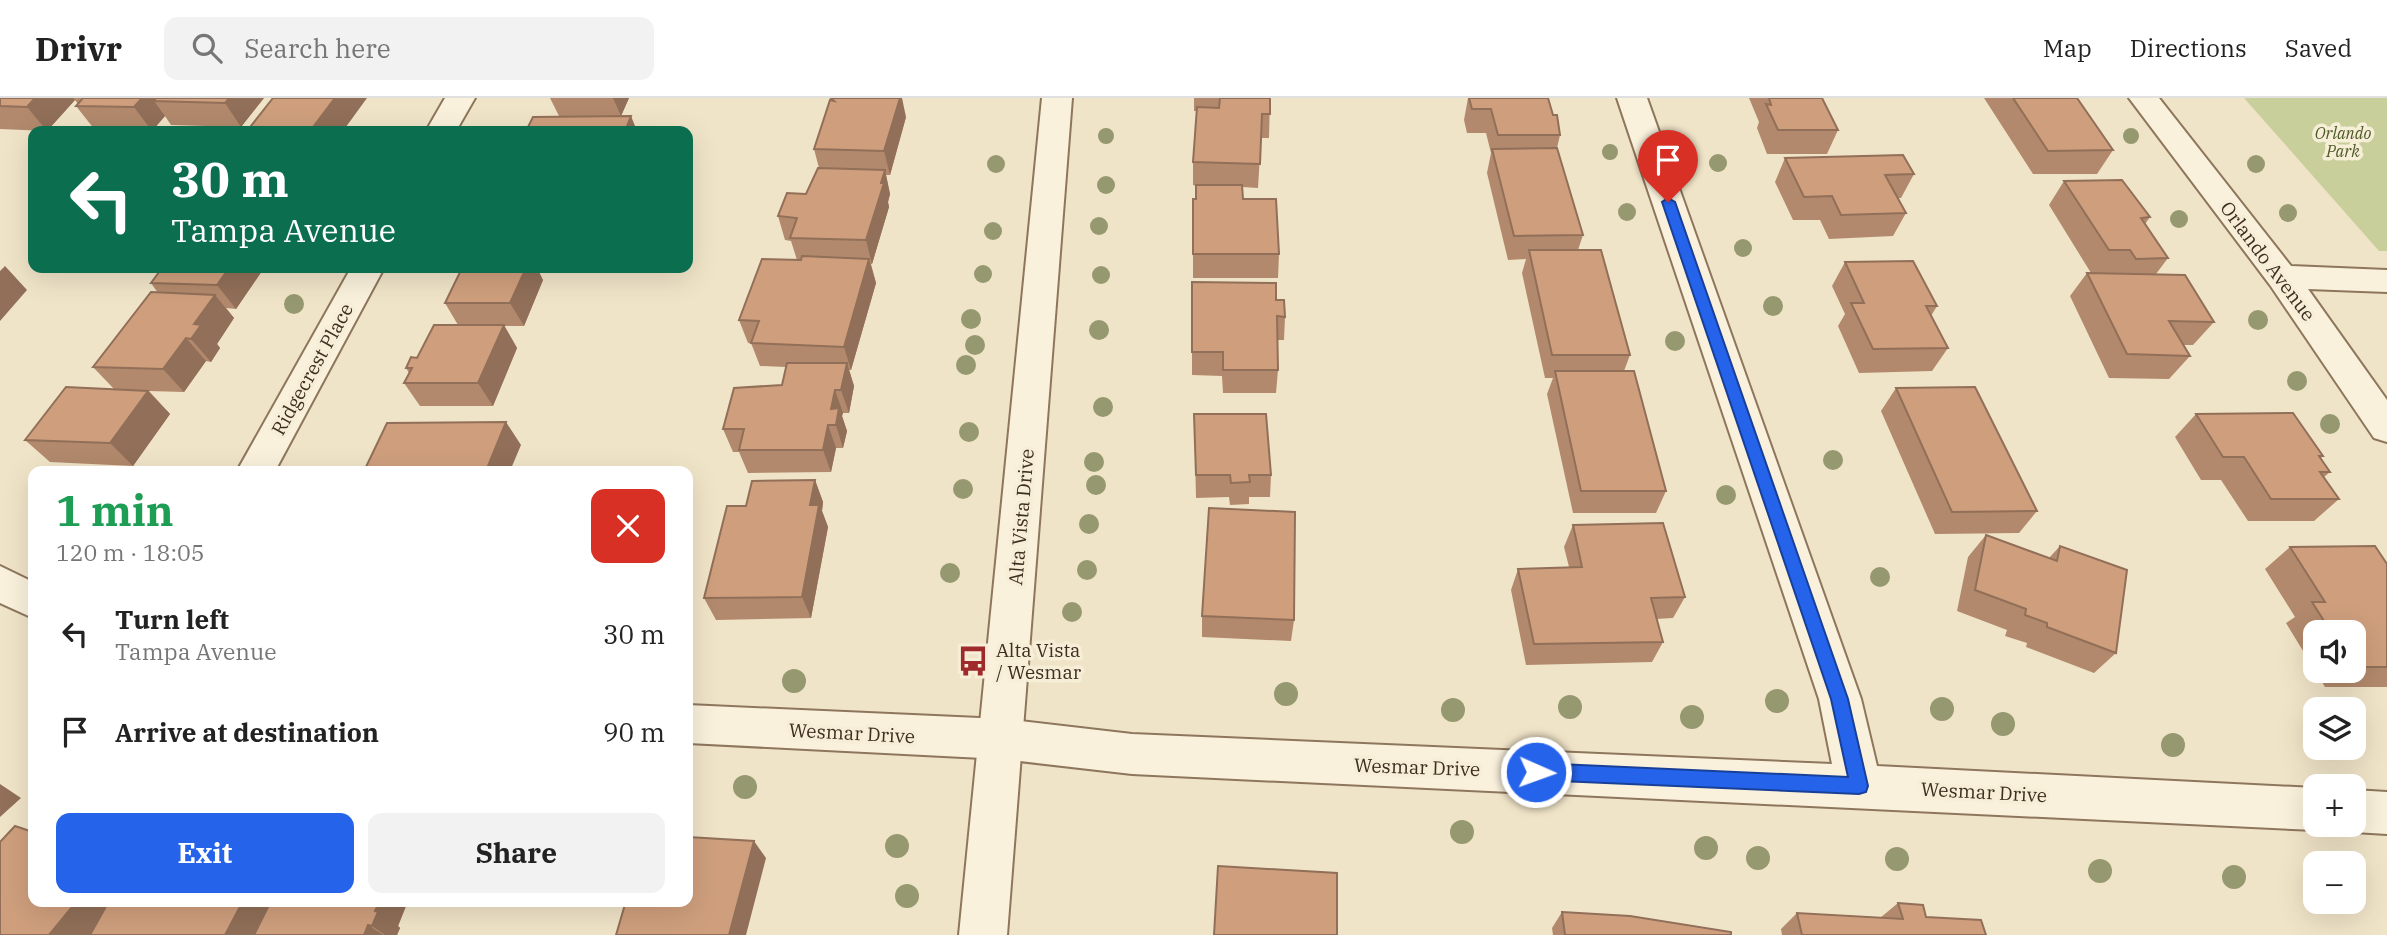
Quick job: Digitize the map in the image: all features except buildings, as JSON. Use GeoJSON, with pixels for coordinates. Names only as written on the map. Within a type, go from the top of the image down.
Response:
{"type":"FeatureCollection","features":[{"type":"Feature","properties":{"kind":"street"},"geometry":{"type":"LineString","coordinates":[[444,126],[460,98]]}},
{"type":"Feature","properties":{"kind":"street","name":"Alta Vista Drive"},"geometry":{"type":"LineString","coordinates":[[983,935],[1058,98]]}},
{"type":"Feature","properties":{"kind":"street"},"geometry":{"type":"LineString","coordinates":[[1632,98],[1840,699],[1859,786]]}},
{"type":"Feature","properties":{"kind":"street","name":"Orlando Avenue"},"geometry":{"type":"LineString","coordinates":[[2144,98],[2282,277],[2387,428]]}},
{"type":"Feature","properties":{"kind":"street","name":"Ridgecrest Place"},"geometry":{"type":"LineString","coordinates":[[259,466],[364,273]]}},
{"type":"Feature","properties":{"kind":"street"},"geometry":{"type":"LineString","coordinates":[[2282,277],[2387,281]]}},
{"type":"Feature","properties":{"kind":"street"},"geometry":{"type":"LineString","coordinates":[[0,583],[28,598]]}},
{"type":"Feature","properties":{"kind":"street","name":"Wesmar Drive"},"geometry":{"type":"LineString","coordinates":[[693,724],[1002,739],[1132,754],[1859,786],[2303,809]]}},
{"type":"Feature","properties":{"kind":"street"},"geometry":{"type":"LineString","coordinates":[[2366,812],[2387,813]]}},
{"type":"Feature","properties":{"kind":"green space","name":"Orlando Park"},"geometry":{"type":"Polygon","coordinates":[[[2244,98],[2387,98],[2387,251],[2379,251],[2244,98]]]}},
{"type":"Feature","properties":{"kind":"place","name":"Alta Vista / Wesmar"},"geometry":{"type":"Point","coordinates":[973,661]}},
{"type":"Feature","properties":{"kind":"route"},"geometry":{"type":"LineString","coordinates":[[1536,772],[1859,786],[1840,699],[1668,202]]}}]}
